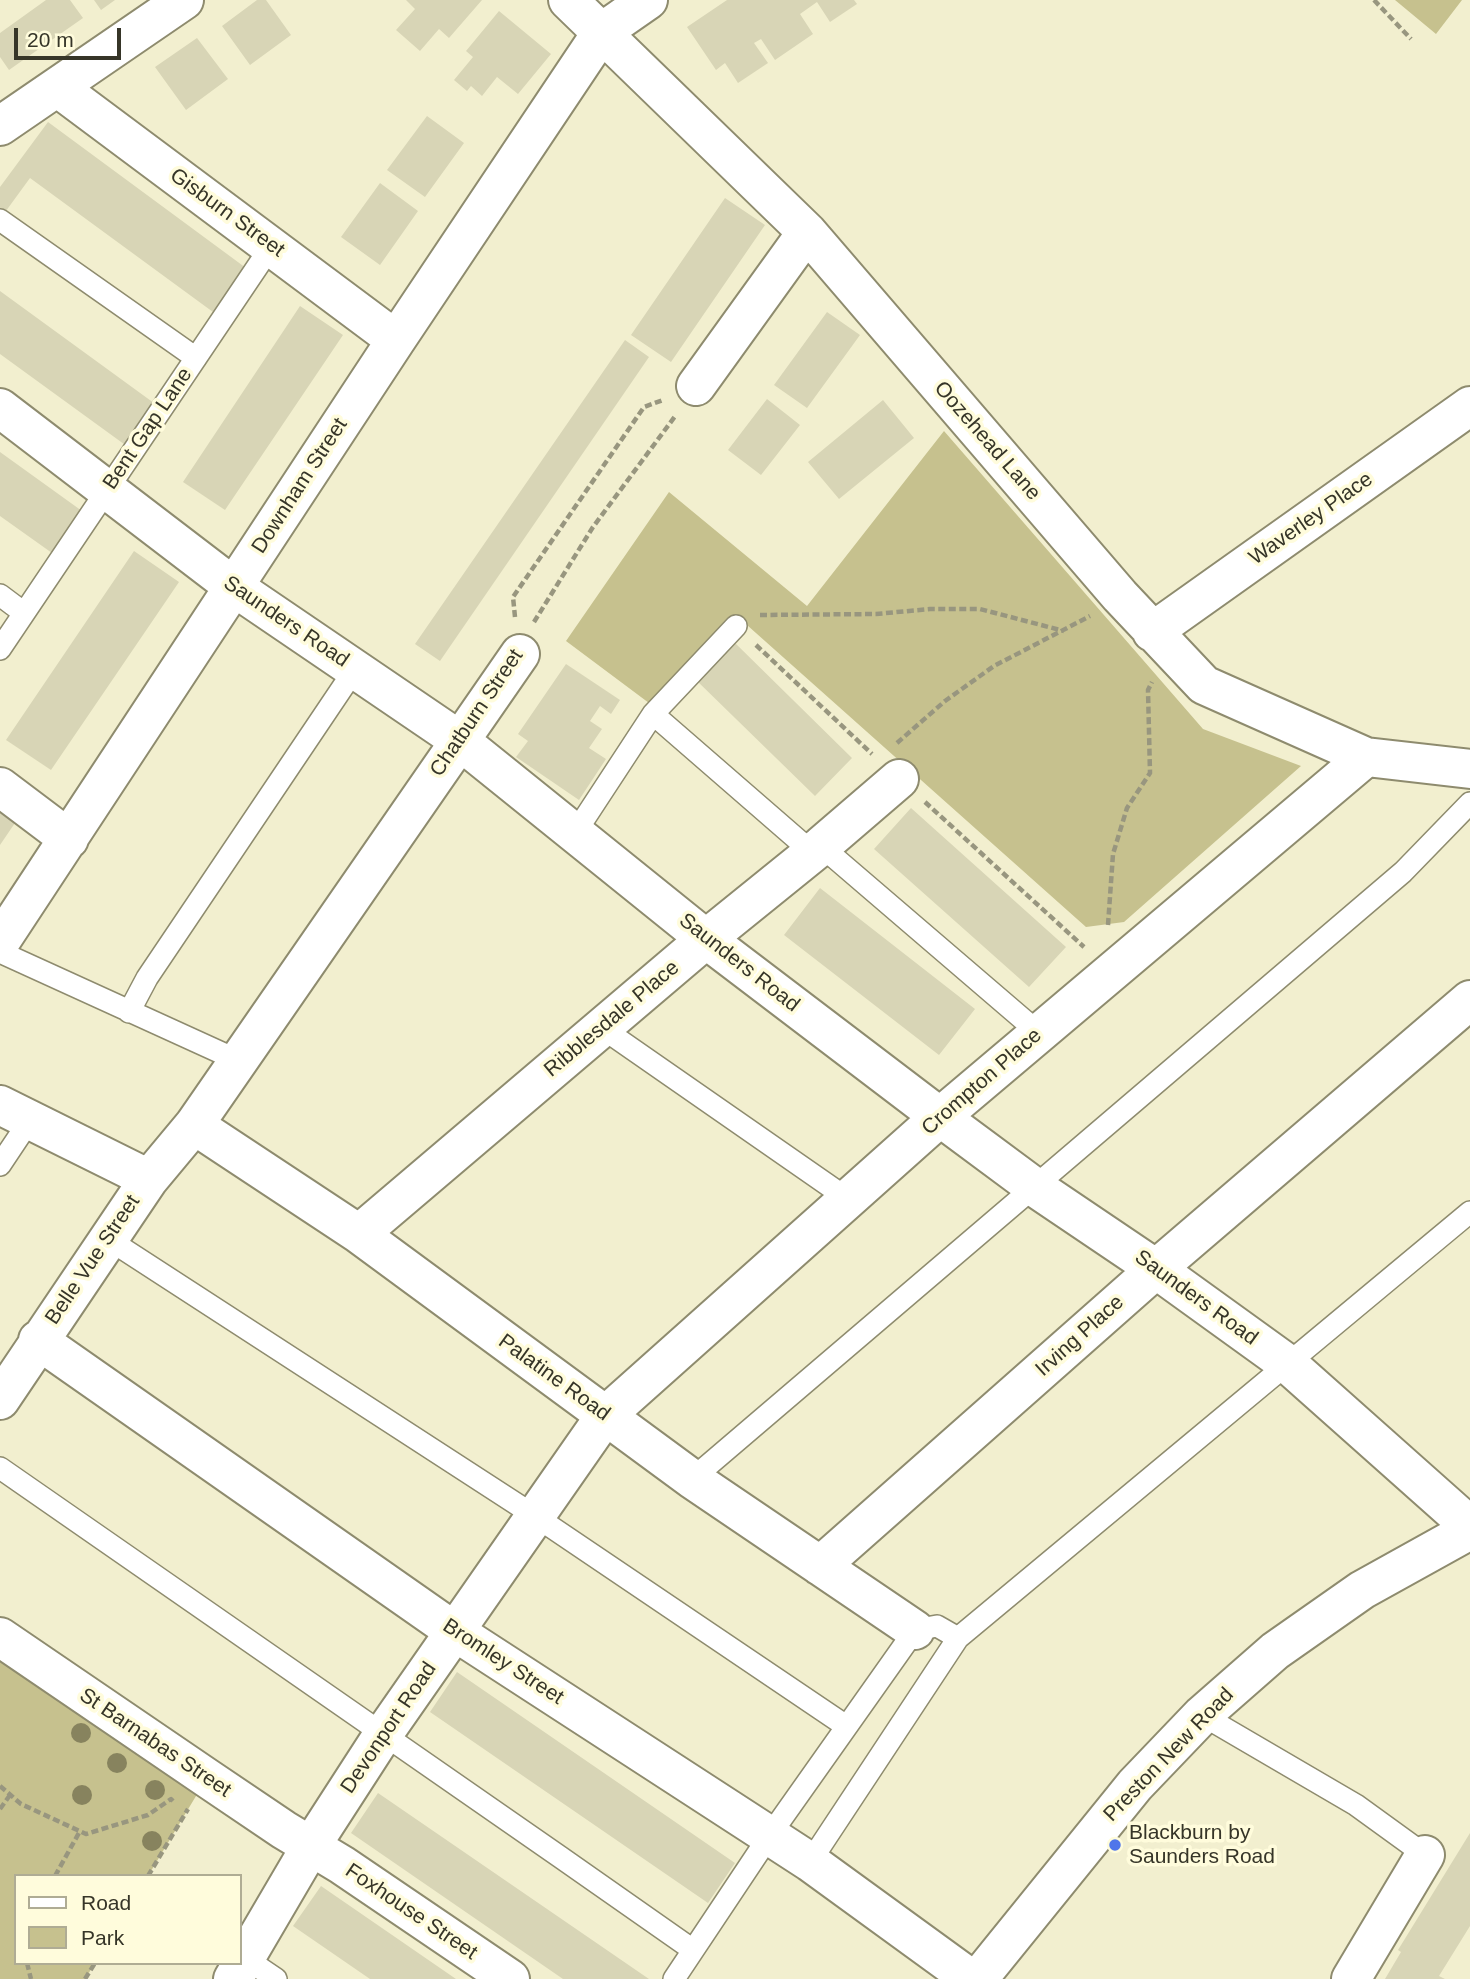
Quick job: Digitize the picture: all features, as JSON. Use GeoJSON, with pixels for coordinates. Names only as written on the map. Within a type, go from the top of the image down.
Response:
{"type":"FeatureCollection","features":[{"type":"Feature","properties":{"kind":"main road"},"geometry":{"type":"LineString","coordinates":[[0,126],[184,0]]}},
{"type":"Feature","properties":{"kind":"main road","name":"Oozehead Lane"},"geometry":{"type":"LineString","coordinates":[[568,0],[807,232],[1120,596],[1204,685],[1366,757],[1470,769]]}},
{"type":"Feature","properties":{"kind":"main road"},"geometry":{"type":"LineString","coordinates":[[602,32],[649,0]]}},
{"type":"Feature","properties":{"kind":"main road","name":"Downham Street"},"geometry":{"type":"LineString","coordinates":[[0,942],[602,32]]}},
{"type":"Feature","properties":{"kind":"main road","name":"Gisburn Street"},"geometry":{"type":"LineString","coordinates":[[57,87],[396,340]]}},
{"type":"Feature","properties":{"kind":"main road"},"geometry":{"type":"LineString","coordinates":[[696,386],[807,232]]}},
{"type":"Feature","properties":{"kind":"main road","name":"Waverley Place"},"geometry":{"type":"LineString","coordinates":[[1162,642],[1470,406]]}},
{"type":"Feature","properties":{"kind":"main road","name":"Saunders Road"},"geometry":{"type":"LineString","coordinates":[[0,408],[234,587],[459,740],[706,939],[940,1117],[1033,1186],[1156,1269],[1289,1365],[1470,1528]]}},
{"type":"Feature","properties":{"kind":"main road","name":"Chatburn Street"},"geometry":{"type":"LineString","coordinates":[[194,1125],[520,654]]}},
{"type":"Feature","properties":{"kind":"main road","name":"Crompton Place"},"geometry":{"type":"LineString","coordinates":[[605,1416],[940,1117],[1366,757]]}},
{"type":"Feature","properties":{"kind":"main road","name":"Ribblesdale Place"},"geometry":{"type":"LineString","coordinates":[[359,1234],[706,939],[817,849],[893,765]]}},
{"type":"Feature","properties":{"kind":"main road"},"geometry":{"type":"LineString","coordinates":[[0,787],[69,839]]}},
{"type":"Feature","properties":{"kind":"main road","name":"Irving Place"},"geometry":{"type":"LineString","coordinates":[[820,1566],[1156,1269],[1470,1000]]}},
{"type":"Feature","properties":{"kind":"main road"},"geometry":{"type":"LineString","coordinates":[[15,1113],[149,1179]]}},
{"type":"Feature","properties":{"kind":"main road","name":"Palatine Road"},"geometry":{"type":"LineString","coordinates":[[194,1125],[359,1234],[692,1479],[915,1630]]}},
{"type":"Feature","properties":{"kind":"main road","name":"Belle Vue Street"},"geometry":{"type":"LineString","coordinates":[[0,1400],[149,1179],[194,1125]]}},
{"type":"Feature","properties":{"kind":"main road","name":"Bromley Street"},"geometry":{"type":"LineString","coordinates":[[38,1340],[454,1631],[770,1835],[982,1977]]}},
{"type":"Feature","properties":{"kind":"main road","name":"Devonport Road"},"geometry":{"type":"LineString","coordinates":[[251,1972],[311,1846],[384,1733],[605,1416]]}},
{"type":"Feature","properties":{"kind":"main road","name":"Preston New Road"},"geometry":{"type":"LineString","coordinates":[[982,1977],[1135,1785],[1202,1715],[1275,1651],[1362,1590],[1470,1528]]}},
{"type":"Feature","properties":{"kind":"main road","name":"St Barnabas Street"},"geometry":{"type":"LineString","coordinates":[[0,1637],[311,1846]]}},
{"type":"Feature","properties":{"kind":"main road","name":"Foxhouse Street"},"geometry":{"type":"LineString","coordinates":[[311,1846],[510,1979]]}},
{"type":"Feature","properties":{"kind":"main road"},"geometry":{"type":"LineString","coordinates":[[1351,1979],[1424,1855]]}},
{"type":"Feature","properties":{"kind":"lane"},"geometry":{"type":"LineString","coordinates":[[0,220],[196,358]]}},
{"type":"Feature","properties":{"kind":"lane","name":"Bent Gap Lane"},"geometry":{"type":"LineString","coordinates":[[0,649],[272,246]]}},
{"type":"Feature","properties":{"kind":"lane"},"geometry":{"type":"LineString","coordinates":[[0,595],[24,613]]}},
{"type":"Feature","properties":{"kind":"lane"},"geometry":{"type":"LineString","coordinates":[[575,833],[653,714],[736,626]]}},
{"type":"Feature","properties":{"kind":"lane"},"geometry":{"type":"LineString","coordinates":[[129,1012],[148,978],[355,669]]}},
{"type":"Feature","properties":{"kind":"lane"},"geometry":{"type":"LineString","coordinates":[[653,714],[1039,1034]]}},
{"type":"Feature","properties":{"kind":"lane"},"geometry":{"type":"LineString","coordinates":[[692,1479],[1404,872],[1470,803]]}},
{"type":"Feature","properties":{"kind":"lane"},"geometry":{"type":"LineString","coordinates":[[0,952],[237,1060]]}},
{"type":"Feature","properties":{"kind":"lane"},"geometry":{"type":"LineString","coordinates":[[602,1028],[848,1199]]}},
{"type":"Feature","properties":{"kind":"lane"},"geometry":{"type":"LineString","coordinates":[[0,1165],[15,1113]]}},
{"type":"Feature","properties":{"kind":"lane"},"geometry":{"type":"LineString","coordinates":[[810,1862],[958,1639],[1470,1212]]}},
{"type":"Feature","properties":{"kind":"lane"},"geometry":{"type":"LineString","coordinates":[[108,1239],[535,1516],[846,1726]]}},
{"type":"Feature","properties":{"kind":"lane"},"geometry":{"type":"LineString","coordinates":[[0,1468],[693,1950]]}},
{"type":"Feature","properties":{"kind":"lane"},"geometry":{"type":"LineString","coordinates":[[674,1979],[770,1835],[915,1630],[937,1626],[958,1639]]}},
{"type":"Feature","properties":{"kind":"lane"},"geometry":{"type":"LineString","coordinates":[[1202,1715],[1356,1805],[1424,1855]]}},
{"type":"Feature","properties":{"kind":"path"},"geometry":{"type":"LineString","coordinates":[[1374,0],[1411,39]]}},
{"type":"Feature","properties":{"kind":"path"},"geometry":{"type":"LineString","coordinates":[[520,654],[513,597],[644,407],[696,386]]}},
{"type":"Feature","properties":{"kind":"path","name":"Chatburn Street"},"geometry":{"type":"LineString","coordinates":[[520,654],[531,627],[593,527],[696,386]]}},
{"type":"Feature","properties":{"kind":"path"},"geometry":{"type":"LineString","coordinates":[[893,765],[945,701],[994,666],[1064,631],[1120,596]]}},
{"type":"Feature","properties":{"kind":"path"},"geometry":{"type":"LineString","coordinates":[[736,626],[751,615],[876,614],[930,609],[980,609],[1064,631]]}},
{"type":"Feature","properties":{"kind":"path"},"geometry":{"type":"LineString","coordinates":[[1112,972],[1108,933],[1113,854],[1127,808],[1150,773],[1148,690],[1162,642]]}},
{"type":"Feature","properties":{"kind":"path"},"geometry":{"type":"LineString","coordinates":[[149,1874],[207,1778]]}},
{"type":"Feature","properties":{"kind":"path"},"geometry":{"type":"LineString","coordinates":[[0,1786],[21,1804],[86,1834],[148,1815],[171,1799],[187,1811]]}},
{"type":"Feature","properties":{"kind":"path"},"geometry":{"type":"LineString","coordinates":[[0,1809],[10,1795]]}},
{"type":"Feature","properties":{"kind":"path"},"geometry":{"type":"LineString","coordinates":[[56,1874],[80,1831]]}},
{"type":"Feature","properties":{"kind":"green space"},"geometry":{"type":"Polygon","coordinates":[[[1395,0],[1462,0],[1436,34],[1395,0]]]}},
{"type":"Feature","properties":{"kind":"green space"},"geometry":{"type":"Polygon","coordinates":[[[944,431],[1203,729],[1301,766],[1124,922],[1086,927],[738,617],[649,703],[566,641],[669,492],[807,606],[944,431]]]}},
{"type":"Feature","properties":{"kind":"green space"},"geometry":{"type":"Polygon","coordinates":[[[0,1655],[202,1786],[149,1874],[14,1874],[14,1965],[94,1965],[85,1979],[0,1979],[0,1655]]]}},
{"type":"Feature","properties":{"kind":"building"},"geometry":{"type":"Polygon","coordinates":[[[46,0],[70,0],[83,18],[9,70],[0,57],[0,33],[46,0]]]}},
{"type":"Feature","properties":{"kind":"building"},"geometry":{"type":"Polygon","coordinates":[[[94,0],[115,0],[101,10],[94,0]]]}},
{"type":"Feature","properties":{"kind":"building"},"geometry":{"type":"Polygon","coordinates":[[[257,0],[266,0],[291,35],[250,65],[222,26],[257,0]]]}},
{"type":"Feature","properties":{"kind":"building"},"geometry":{"type":"Polygon","coordinates":[[[406,0],[482,0],[449,38],[439,29],[420,51],[396,30],[415,9],[406,0]]]}},
{"type":"Feature","properties":{"kind":"building"},"geometry":{"type":"Polygon","coordinates":[[[727,0],[854,0],[857,4],[830,22],[817,2],[800,14],[813,34],[775,60],[761,39],[754,43],[768,63],[738,83],[725,63],[716,70],[687,27],[727,0]]]}},
{"type":"Feature","properties":{"kind":"building"},"geometry":{"type":"Polygon","coordinates":[[[499,11],[551,54],[518,94],[497,77],[482,96],[471,86],[467,91],[454,80],[473,57],[466,51],[499,11]]]}},
{"type":"Feature","properties":{"kind":"building"},"geometry":{"type":"Polygon","coordinates":[[[197,38],[228,79],[186,110],[155,67],[197,38]]]}},
{"type":"Feature","properties":{"kind":"building"},"geometry":{"type":"Polygon","coordinates":[[[427,116],[464,143],[425,197],[387,170],[427,116]]]}},
{"type":"Feature","properties":{"kind":"building"},"geometry":{"type":"Polygon","coordinates":[[[48,122],[246,268],[213,312],[30,178],[3,215],[0,213],[0,187],[48,122]]]}},
{"type":"Feature","properties":{"kind":"building"},"geometry":{"type":"Polygon","coordinates":[[[380,183],[418,211],[380,265],[341,237],[380,183]]]}},
{"type":"Feature","properties":{"kind":"building"},"geometry":{"type":"Polygon","coordinates":[[[725,198],[765,225],[671,362],[631,335],[725,198]]]}},
{"type":"Feature","properties":{"kind":"building"},"geometry":{"type":"Polygon","coordinates":[[[0,291],[158,406],[128,447],[0,354],[0,291]]]}},
{"type":"Feature","properties":{"kind":"building"},"geometry":{"type":"Polygon","coordinates":[[[300,306],[343,335],[225,510],[183,482],[300,306]]]}},
{"type":"Feature","properties":{"kind":"building"},"geometry":{"type":"Polygon","coordinates":[[[827,312],[860,335],[807,408],[774,385],[827,312]]]}},
{"type":"Feature","properties":{"kind":"building"},"geometry":{"type":"Polygon","coordinates":[[[625,340],[649,357],[440,661],[415,644],[625,340]]]}},
{"type":"Feature","properties":{"kind":"building"},"geometry":{"type":"Polygon","coordinates":[[[767,399],[800,425],[761,475],[728,450],[767,399]]]}},
{"type":"Feature","properties":{"kind":"building"},"geometry":{"type":"Polygon","coordinates":[[[883,400],[914,438],[839,499],[808,462],[883,400]]]}},
{"type":"Feature","properties":{"kind":"building"},"geometry":{"type":"Polygon","coordinates":[[[0,452],[82,511],[52,553],[0,516],[0,452]]]}},
{"type":"Feature","properties":{"kind":"building"},"geometry":{"type":"Polygon","coordinates":[[[134,551],[179,582],[51,770],[6,740],[134,551]]]}},
{"type":"Feature","properties":{"kind":"building"},"geometry":{"type":"Polygon","coordinates":[[[733,641],[852,758],[815,796],[695,679],[733,641]]]}},
{"type":"Feature","properties":{"kind":"building"},"geometry":{"type":"Polygon","coordinates":[[[566,664],[620,700],[611,714],[600,706],[590,721],[602,729],[589,748],[606,759],[579,800],[516,757],[528,741],[518,734],[566,664]]]}},
{"type":"Feature","properties":{"kind":"building"},"geometry":{"type":"Polygon","coordinates":[[[911,808],[1066,947],[1029,987],[874,849],[911,808]]]}},
{"type":"Feature","properties":{"kind":"building"},"geometry":{"type":"Polygon","coordinates":[[[0,809],[17,820],[0,845],[0,809]]]}},
{"type":"Feature","properties":{"kind":"building"},"geometry":{"type":"Polygon","coordinates":[[[820,888],[975,1009],[939,1055],[784,935],[820,888]]]}},
{"type":"Feature","properties":{"kind":"building"},"geometry":{"type":"Polygon","coordinates":[[[457,1672],[735,1863],[708,1903],[430,1712],[457,1672]]]}},
{"type":"Feature","properties":{"kind":"building"},"geometry":{"type":"Polygon","coordinates":[[[378,1793],[649,1979],[563,1979],[351,1833],[378,1793]]]}},
{"type":"Feature","properties":{"kind":"building"},"geometry":{"type":"Polygon","coordinates":[[[1470,1833],[1470,1926],[1439,1976],[1445,1979],[1385,1979],[1401,1952],[1398,1950],[1470,1833]]]}},
{"type":"Feature","properties":{"kind":"building"},"geometry":{"type":"Polygon","coordinates":[[[321,1886],[456,1979],[370,1979],[293,1926],[321,1886]]]}},
{"type":"Feature","properties":{"kind":"place","name":"Blackburn by Saunders Road"},"geometry":{"type":"Point","coordinates":[1115,1845]}}]}
